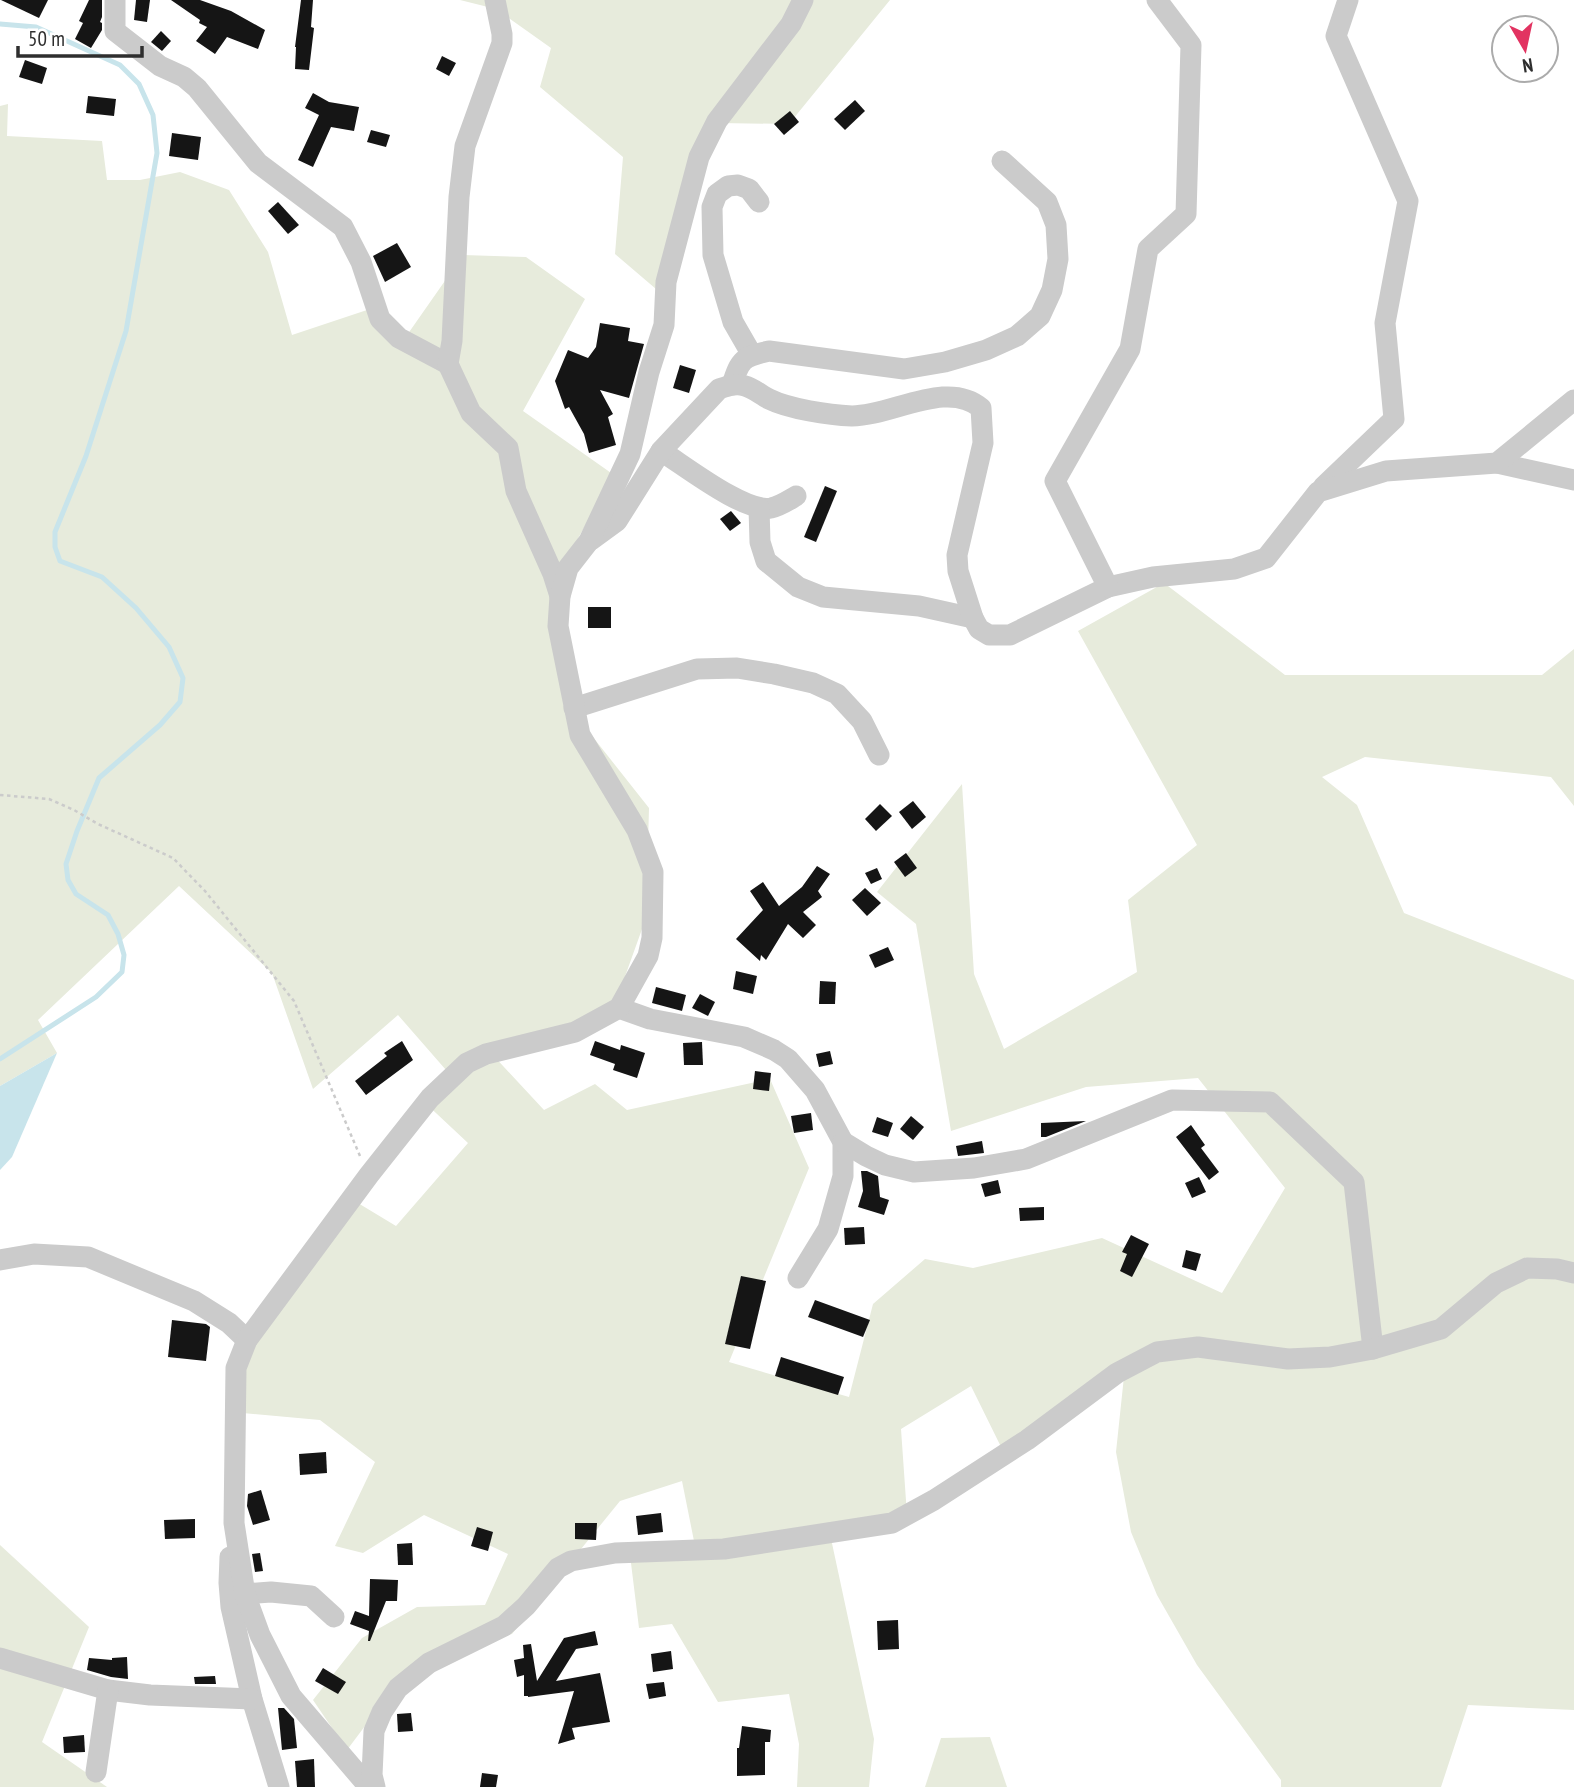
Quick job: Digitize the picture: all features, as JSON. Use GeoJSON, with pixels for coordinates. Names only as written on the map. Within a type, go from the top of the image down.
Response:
{"type":"FeatureCollection","features":[{"type":"Feature","properties":{"kind":"street"},"geometry":{"type":"LineString","coordinates":[[115,0],[115,31],[160,66],[184,77],[197,88],[258,163],[343,227],[360,262],[380,319],[399,338],[447,364],[471,413],[508,448],[516,491],[560,596]]}},
{"type":"Feature","properties":{"kind":"street"},"geometry":{"type":"LineString","coordinates":[[447,364],[452,341],[459,197],[465,146],[502,43],[495,0]]}},
{"type":"Feature","properties":{"kind":"street"},"geometry":{"type":"LineString","coordinates":[[279,1787],[252,1699],[230,1595],[236,1368],[247,1340],[369,1175],[430,1098],[467,1063],[486,1054],[575,1032],[619,1008],[649,956],[652,938],[653,872],[637,830],[580,735],[558,626],[560,596],[568,568],[589,541],[631,454],[649,372],[664,325],[666,282],[699,157],[717,121],[791,24],[803,0]]}},
{"type":"Feature","properties":{"kind":"street"},"geometry":{"type":"LineString","coordinates":[[1108,587],[1055,481],[1130,349],[1148,249],[1186,214],[1191,45],[1157,0]]}},
{"type":"Feature","properties":{"kind":"street"},"geometry":{"type":"LineString","coordinates":[[589,541],[617,521],[661,452],[719,389],[733,385],[746,386],[770,400],[810,411],[852,415],[878,413],[937,397],[959,398],[973,402],[981,408],[983,443],[957,555],[958,571],[973,618],[978,629],[989,635],[1010,635],[1108,587],[1153,577],[1234,569],[1266,558],[1318,492],[1394,419],[1385,323],[1408,201],[1336,37],[1348,0]]}},
{"type":"Feature","properties":{"kind":"street"},"geometry":{"type":"LineString","coordinates":[[733,385],[738,366],[752,355],[769,351],[904,369],[945,362],[986,350],[1017,336],[1040,316],[1052,290],[1058,259],[1056,225],[1047,202],[1002,160]]}},
{"type":"Feature","properties":{"kind":"street"},"geometry":{"type":"LineString","coordinates":[[752,355],[733,322],[713,254],[712,207],[717,194],[727,186],[738,185],[749,190],[759,202]]}},
{"type":"Feature","properties":{"kind":"street"},"geometry":{"type":"LineString","coordinates":[[1497,463],[1574,400]]}},
{"type":"Feature","properties":{"kind":"street"},"geometry":{"type":"LineString","coordinates":[[661,452],[725,493],[759,508],[773,508],[796,496]]}},
{"type":"Feature","properties":{"kind":"street"},"geometry":{"type":"LineString","coordinates":[[1318,492],[1386,471],[1497,463],[1574,480]]}},
{"type":"Feature","properties":{"kind":"street"},"geometry":{"type":"LineString","coordinates":[[759,508],[760,542],[766,561],[797,587],[823,597],[919,606],[973,618]]}},
{"type":"Feature","properties":{"kind":"street"},"geometry":{"type":"LineString","coordinates":[[574,708],[697,669],[737,668],[813,683],[837,694],[862,721],[879,755]]}},
{"type":"Feature","properties":{"kind":"street"},"geometry":{"type":"LineString","coordinates":[[619,1008],[650,1018],[744,1037],[775,1050],[788,1059],[815,1090],[843,1142],[843,1176],[828,1229],[798,1278]]}},
{"type":"Feature","properties":{"kind":"street"},"geometry":{"type":"LineString","coordinates":[[843,1142],[885,1166],[914,1172],[974,1168],[1026,1159],[1172,1100],[1270,1102],[1354,1182],[1373,1349]]}},
{"type":"Feature","properties":{"kind":"street"},"geometry":{"type":"LineString","coordinates":[[0,1260],[34,1254],[88,1257],[194,1301],[229,1323],[247,1340]]}},
{"type":"Feature","properties":{"kind":"street"},"geometry":{"type":"LineString","coordinates":[[375,1787],[372,1775],[374,1731],[382,1712],[398,1688],[429,1663],[504,1626],[526,1606],[558,1568],[571,1561],[615,1553],[724,1549],[891,1523],[946,1493],[1027,1440],[1117,1373],[1157,1352],[1198,1347],[1288,1359],[1330,1357],[1373,1349],[1441,1329],[1496,1283],[1527,1268],[1557,1269],[1574,1273]]}},
{"type":"Feature","properties":{"kind":"street"},"geometry":{"type":"LineString","coordinates":[[234,1523],[245,1594],[260,1635],[291,1696],[369,1787]]}},
{"type":"Feature","properties":{"kind":"street"},"geometry":{"type":"LineString","coordinates":[[245,1594],[271,1592],[311,1596],[334,1617]]}},
{"type":"Feature","properties":{"kind":"street"},"geometry":{"type":"LineString","coordinates":[[0,1658],[108,1690],[150,1695],[252,1699]]}},
{"type":"Feature","properties":{"kind":"street"},"geometry":{"type":"LineString","coordinates":[[96,1772],[108,1690]]}},
{"type":"Feature","properties":{"kind":"path"},"geometry":{"type":"LineString","coordinates":[[0,795],[49,799],[173,858],[205,891],[294,1001],[369,1175]]}},
{"type":"Feature","properties":{"kind":"shaded area"},"geometry":{"type":"Polygon","coordinates":[[[460,0],[890,0],[789,124],[719,123],[656,289],[615,254],[623,157],[540,87],[551,48],[496,9],[460,0]]]}},
{"type":"Feature","properties":{"kind":"shaded area"},"geometry":{"type":"Polygon","coordinates":[[[8,104],[7,136],[102,141],[107,180],[140,180],[180,172],[229,190],[268,252],[292,335],[373,308],[398,348],[463,255],[526,257],[585,299],[523,411],[614,475],[556,577],[570,708],[649,808],[646,918],[614,1007],[491,1053],[544,1110],[595,1084],[627,1110],[770,1079],[809,1168],[729,1362],[849,1397],[873,1304],[925,1259],[973,1268],[1102,1238],[1222,1293],[1285,1188],[1198,1078],[1086,1087],[951,1131],[916,924],[877,892],[962,784],[974,974],[1004,1049],[1137,972],[1128,900],[1197,845],[1078,631],[1164,583],[1285,675],[1542,675],[1574,649],[1574,806],[1551,777],[1365,757],[1322,777],[1357,805],[1404,913],[1574,980],[1574,1710],[1468,1705],[1441,1787],[1281,1787],[1281,1780],[1197,1665],[1157,1595],[1131,1532],[1116,1452],[1125,1367],[1006,1457],[971,1386],[901,1429],[907,1515],[830,1534],[874,1739],[869,1787],[797,1787],[799,1744],[789,1694],[718,1702],[672,1624],[639,1628],[630,1555],[694,1541],[682,1481],[620,1501],[512,1634],[441,1651],[386,1698],[347,1750],[313,1700],[362,1638],[417,1607],[485,1605],[508,1554],[424,1515],[363,1553],[335,1546],[375,1462],[320,1420],[232,1412],[235,1371],[348,1197],[396,1226],[468,1143],[421,1099],[446,1070],[398,1015],[313,1089],[272,973],[179,886],[38,1020],[57,1053],[0,1086],[0,106],[8,104]]]}},
{"type":"Feature","properties":{"kind":"shaded area"},"geometry":{"type":"Polygon","coordinates":[[[0,1545],[89,1627],[42,1742],[107,1787],[0,1787],[0,1545]]]}},
{"type":"Feature","properties":{"kind":"shaded area"},"geometry":{"type":"Polygon","coordinates":[[[990,1737],[1007,1787],[925,1787],[941,1738],[990,1737]]]}},
{"type":"Feature","properties":{"kind":"water"},"geometry":{"type":"Polygon","coordinates":[[[57,1053],[12,1157],[0,1170],[0,1086],[57,1053]]]}},
{"type":"Feature","properties":{"kind":"building"},"geometry":{"type":"Polygon","coordinates":[[[1,0],[48,0],[39,18],[1,0]]]}},
{"type":"Feature","properties":{"kind":"building"},"geometry":{"type":"Polygon","coordinates":[[[89,0],[102,0],[102,30],[91,48],[75,39],[83,23],[79,21],[89,0]]]}},
{"type":"Feature","properties":{"kind":"building"},"geometry":{"type":"Polygon","coordinates":[[[136,0],[150,0],[147,22],[134,20],[136,0]]]}},
{"type":"Feature","properties":{"kind":"building"},"geometry":{"type":"Polygon","coordinates":[[[171,0],[200,0],[231,11],[265,30],[258,49],[227,37],[215,54],[196,41],[207,27],[171,0]]]}},
{"type":"Feature","properties":{"kind":"building"},"geometry":{"type":"Polygon","coordinates":[[[301,0],[313,0],[311,27],[314,28],[309,70],[295,69],[301,0]]]}},
{"type":"Feature","properties":{"kind":"building"},"geometry":{"type":"Polygon","coordinates":[[[161,31],[171,41],[162,51],[151,42],[161,31]]]}},
{"type":"Feature","properties":{"kind":"building"},"geometry":{"type":"Polygon","coordinates":[[[442,56],[456,63],[449,76],[436,69],[442,56]]]}},
{"type":"Feature","properties":{"kind":"building"},"geometry":{"type":"Polygon","coordinates":[[[25,60],[47,68],[42,84],[19,77],[25,60]]]}},
{"type":"Feature","properties":{"kind":"building"},"geometry":{"type":"Polygon","coordinates":[[[313,93],[329,102],[359,107],[354,131],[331,127],[313,167],[298,160],[319,115],[305,108],[313,93]]]}},
{"type":"Feature","properties":{"kind":"building"},"geometry":{"type":"Polygon","coordinates":[[[88,96],[116,99],[114,116],[86,113],[88,96]]]}},
{"type":"Feature","properties":{"kind":"building"},"geometry":{"type":"Polygon","coordinates":[[[855,100],[865,111],[845,130],[834,119],[855,100]]]}},
{"type":"Feature","properties":{"kind":"building"},"geometry":{"type":"Polygon","coordinates":[[[790,111],[799,122],[784,135],[774,124],[790,111]]]}},
{"type":"Feature","properties":{"kind":"building"},"geometry":{"type":"Polygon","coordinates":[[[371,130],[390,135],[386,147],[367,142],[371,130]]]}},
{"type":"Feature","properties":{"kind":"building"},"geometry":{"type":"Polygon","coordinates":[[[172,133],[201,137],[198,160],[169,156],[172,133]]]}},
{"type":"Feature","properties":{"kind":"building"},"geometry":{"type":"Polygon","coordinates":[[[278,202],[299,225],[288,234],[268,211],[278,202]]]}},
{"type":"Feature","properties":{"kind":"building"},"geometry":{"type":"Polygon","coordinates":[[[397,243],[411,267],[385,282],[373,256],[397,243]]]}},
{"type":"Feature","properties":{"kind":"building"},"geometry":{"type":"Polygon","coordinates":[[[600,323],[630,328],[628,341],[644,344],[629,398],[600,390],[613,414],[608,417],[616,445],[589,453],[584,434],[569,407],[565,409],[555,381],[568,350],[588,358],[596,347],[600,323]]]}},
{"type":"Feature","properties":{"kind":"building"},"geometry":{"type":"Polygon","coordinates":[[[680,365],[696,370],[689,393],[673,388],[680,365]]]}},
{"type":"Feature","properties":{"kind":"building"},"geometry":{"type":"Polygon","coordinates":[[[825,486],[837,491],[816,542],[804,537],[825,486]]]}},
{"type":"Feature","properties":{"kind":"building"},"geometry":{"type":"Polygon","coordinates":[[[731,511],[741,523],[730,531],[720,519],[731,511]]]}},
{"type":"Feature","properties":{"kind":"building"},"geometry":{"type":"Polygon","coordinates":[[[588,607],[611,607],[611,628],[588,628],[588,607]]]}},
{"type":"Feature","properties":{"kind":"building"},"geometry":{"type":"Polygon","coordinates":[[[913,801],[926,817],[912,829],[899,812],[913,801]]]}},
{"type":"Feature","properties":{"kind":"building"},"geometry":{"type":"Polygon","coordinates":[[[880,804],[892,816],[876,831],[865,819],[880,804]]]}},
{"type":"Feature","properties":{"kind":"building"},"geometry":{"type":"Polygon","coordinates":[[[906,853],[917,868],[905,877],[894,862],[906,853]]]}},
{"type":"Feature","properties":{"kind":"building"},"geometry":{"type":"Polygon","coordinates":[[[817,866],[830,874],[818,891],[822,897],[803,912],[816,925],[803,938],[788,924],[766,960],[761,955],[760,961],[736,939],[763,910],[750,891],[763,882],[779,906],[802,887],[817,866]]]}},
{"type":"Feature","properties":{"kind":"building"},"geometry":{"type":"Polygon","coordinates":[[[877,868],[882,879],[871,884],[865,873],[877,868]]]}},
{"type":"Feature","properties":{"kind":"building"},"geometry":{"type":"Polygon","coordinates":[[[865,888],[881,903],[867,916],[852,900],[865,888]]]}},
{"type":"Feature","properties":{"kind":"building"},"geometry":{"type":"Polygon","coordinates":[[[888,947],[894,960],[875,968],[869,955],[888,947]]]}},
{"type":"Feature","properties":{"kind":"building"},"geometry":{"type":"Polygon","coordinates":[[[736,971],[757,976],[753,994],[733,989],[736,971]]]}},
{"type":"Feature","properties":{"kind":"building"},"geometry":{"type":"Polygon","coordinates":[[[820,981],[836,982],[835,1004],[819,1004],[820,981]]]}},
{"type":"Feature","properties":{"kind":"building"},"geometry":{"type":"Polygon","coordinates":[[[656,987],[686,995],[682,1011],[652,1003],[656,987]]]}},
{"type":"Feature","properties":{"kind":"building"},"geometry":{"type":"Polygon","coordinates":[[[700,994],[715,1002],[708,1016],[692,1008],[700,994]]]}},
{"type":"Feature","properties":{"kind":"building"},"geometry":{"type":"Polygon","coordinates":[[[402,1041],[413,1060],[366,1095],[355,1081],[387,1056],[384,1053],[402,1041]]]}},
{"type":"Feature","properties":{"kind":"building"},"geometry":{"type":"Polygon","coordinates":[[[595,1041],[620,1050],[621,1045],[645,1053],[637,1078],[613,1070],[615,1064],[590,1055],[595,1041]]]}},
{"type":"Feature","properties":{"kind":"building"},"geometry":{"type":"Polygon","coordinates":[[[702,1042],[703,1065],[684,1065],[683,1043],[702,1042]]]}},
{"type":"Feature","properties":{"kind":"building"},"geometry":{"type":"Polygon","coordinates":[[[830,1051],[833,1064],[819,1067],[816,1054],[830,1051]]]}},
{"type":"Feature","properties":{"kind":"building"},"geometry":{"type":"Polygon","coordinates":[[[755,1071],[771,1073],[769,1091],[753,1089],[755,1071]]]}},
{"type":"Feature","properties":{"kind":"building"},"geometry":{"type":"Polygon","coordinates":[[[811,1113],[813,1130],[794,1133],[791,1116],[811,1113]]]}},
{"type":"Feature","properties":{"kind":"building"},"geometry":{"type":"Polygon","coordinates":[[[911,1116],[924,1127],[913,1140],[900,1129],[911,1116]]]}},
{"type":"Feature","properties":{"kind":"building"},"geometry":{"type":"Polygon","coordinates":[[[877,1117],[893,1123],[888,1137],[872,1132],[877,1117]]]}},
{"type":"Feature","properties":{"kind":"building"},"geometry":{"type":"Polygon","coordinates":[[[1086,1121],[1046,1137],[1041,1137],[1041,1123],[1086,1121]]]}},
{"type":"Feature","properties":{"kind":"building"},"geometry":{"type":"Polygon","coordinates":[[[1191,1125],[1205,1145],[1201,1148],[1219,1172],[1209,1180],[1176,1137],[1191,1125]]]}},
{"type":"Feature","properties":{"kind":"building"},"geometry":{"type":"Polygon","coordinates":[[[982,1141],[984,1153],[958,1156],[956,1146],[982,1141]]]}},
{"type":"Feature","properties":{"kind":"building"},"geometry":{"type":"Polygon","coordinates":[[[861,1171],[878,1176],[880,1197],[889,1200],[884,1215],[858,1207],[863,1191],[861,1171]]]}},
{"type":"Feature","properties":{"kind":"building"},"geometry":{"type":"Polygon","coordinates":[[[1199,1177],[1206,1192],[1192,1198],[1185,1183],[1199,1177]]]}},
{"type":"Feature","properties":{"kind":"building"},"geometry":{"type":"Polygon","coordinates":[[[998,1180],[1001,1193],[985,1197],[981,1184],[998,1180]]]}},
{"type":"Feature","properties":{"kind":"building"},"geometry":{"type":"Polygon","coordinates":[[[1044,1207],[1044,1220],[1020,1221],[1019,1208],[1044,1207]]]}},
{"type":"Feature","properties":{"kind":"building"},"geometry":{"type":"Polygon","coordinates":[[[864,1227],[865,1244],[845,1245],[844,1228],[864,1227]]]}},
{"type":"Feature","properties":{"kind":"building"},"geometry":{"type":"Polygon","coordinates":[[[1131,1235],[1149,1244],[1132,1277],[1120,1271],[1127,1254],[1122,1252],[1131,1235]]]}},
{"type":"Feature","properties":{"kind":"building"},"geometry":{"type":"Polygon","coordinates":[[[1186,1250],[1201,1254],[1196,1271],[1182,1267],[1186,1250]]]}},
{"type":"Feature","properties":{"kind":"building"},"geometry":{"type":"Polygon","coordinates":[[[741,1276],[766,1281],[750,1349],[725,1344],[741,1276]]]}},
{"type":"Feature","properties":{"kind":"building"},"geometry":{"type":"Polygon","coordinates":[[[815,1300],[870,1320],[863,1337],[808,1317],[815,1300]]]}},
{"type":"Feature","properties":{"kind":"building"},"geometry":{"type":"Polygon","coordinates":[[[172,1320],[206,1324],[210,1327],[206,1361],[168,1357],[172,1320]]]}},
{"type":"Feature","properties":{"kind":"building"},"geometry":{"type":"Polygon","coordinates":[[[781,1357],[844,1377],[838,1395],[775,1376],[781,1357]]]}},
{"type":"Feature","properties":{"kind":"building"},"geometry":{"type":"Polygon","coordinates":[[[326,1452],[327,1473],[300,1475],[299,1454],[326,1452]]]}},
{"type":"Feature","properties":{"kind":"building"},"geometry":{"type":"Polygon","coordinates":[[[261,1490],[270,1520],[253,1525],[247,1506],[248,1494],[261,1490]]]}},
{"type":"Feature","properties":{"kind":"building"},"geometry":{"type":"Polygon","coordinates":[[[661,1513],[663,1532],[638,1535],[636,1516],[661,1513]]]}},
{"type":"Feature","properties":{"kind":"building"},"geometry":{"type":"Polygon","coordinates":[[[195,1519],[195,1538],[165,1539],[164,1520],[195,1519]]]}},
{"type":"Feature","properties":{"kind":"building"},"geometry":{"type":"Polygon","coordinates":[[[575,1523],[597,1523],[596,1540],[575,1539],[575,1523]]]}},
{"type":"Feature","properties":{"kind":"building"},"geometry":{"type":"Polygon","coordinates":[[[477,1527],[493,1532],[488,1551],[471,1546],[477,1527]]]}},
{"type":"Feature","properties":{"kind":"building"},"geometry":{"type":"Polygon","coordinates":[[[412,1543],[413,1565],[398,1565],[397,1544],[412,1543]]]}},
{"type":"Feature","properties":{"kind":"building"},"geometry":{"type":"Polygon","coordinates":[[[260,1553],[263,1571],[255,1572],[252,1554],[260,1553]]]}},
{"type":"Feature","properties":{"kind":"building"},"geometry":{"type":"Polygon","coordinates":[[[370,1579],[398,1580],[397,1601],[386,1601],[368,1641],[369,1631],[350,1624],[355,1611],[369,1616],[370,1579]]]}},
{"type":"Feature","properties":{"kind":"building"},"geometry":{"type":"Polygon","coordinates":[[[898,1620],[899,1649],[878,1650],[877,1621],[898,1620]]]}},
{"type":"Feature","properties":{"kind":"building"},"geometry":{"type":"Polygon","coordinates":[[[595,1631],[598,1645],[576,1649],[556,1681],[600,1673],[610,1722],[572,1728],[575,1739],[558,1744],[574,1691],[524,1696],[524,1675],[517,1677],[514,1660],[524,1658],[523,1645],[531,1644],[537,1681],[564,1638],[595,1631]]]}},
{"type":"Feature","properties":{"kind":"building"},"geometry":{"type":"Polygon","coordinates":[[[671,1651],[673,1669],[653,1672],[651,1654],[671,1651]]]}},
{"type":"Feature","properties":{"kind":"building"},"geometry":{"type":"Polygon","coordinates":[[[127,1657],[128,1679],[87,1670],[89,1658],[112,1660],[127,1657]]]}},
{"type":"Feature","properties":{"kind":"building"},"geometry":{"type":"Polygon","coordinates":[[[323,1668],[346,1682],[338,1694],[315,1681],[323,1668]]]}},
{"type":"Feature","properties":{"kind":"building"},"geometry":{"type":"Polygon","coordinates":[[[215,1676],[216,1684],[195,1684],[194,1677],[215,1676]]]}},
{"type":"Feature","properties":{"kind":"building"},"geometry":{"type":"Polygon","coordinates":[[[664,1682],[666,1696],[649,1699],[646,1684],[664,1682]]]}},
{"type":"Feature","properties":{"kind":"building"},"geometry":{"type":"Polygon","coordinates":[[[278,1708],[284,1708],[294,1719],[297,1748],[282,1750],[278,1708]]]}},
{"type":"Feature","properties":{"kind":"building"},"geometry":{"type":"Polygon","coordinates":[[[411,1713],[413,1731],[398,1732],[397,1714],[411,1713]]]}},
{"type":"Feature","properties":{"kind":"building"},"geometry":{"type":"Polygon","coordinates":[[[742,1726],[771,1730],[770,1742],[765,1742],[765,1775],[737,1776],[737,1748],[742,1726]]]}},
{"type":"Feature","properties":{"kind":"building"},"geometry":{"type":"Polygon","coordinates":[[[84,1735],[85,1752],[64,1753],[63,1737],[84,1735]]]}},
{"type":"Feature","properties":{"kind":"building"},"geometry":{"type":"Polygon","coordinates":[[[314,1759],[315,1787],[297,1787],[295,1761],[314,1759]]]}},
{"type":"Feature","properties":{"kind":"building"},"geometry":{"type":"Polygon","coordinates":[[[482,1773],[498,1775],[496,1787],[480,1787],[482,1773]]]}},
{"type":"Feature","properties":{"kind":"waterway"},"geometry":{"type":"LineString","coordinates":[[0,24],[36,27],[120,65],[139,84],[153,115],[157,153],[126,331],[86,456],[55,532],[55,547],[60,561],[102,577],[136,608],[169,647],[183,678],[180,702],[160,725],[99,778],[66,864],[68,880],[76,894],[108,915],[118,934],[124,955],[122,972],[96,997],[0,1059]]}}]}
